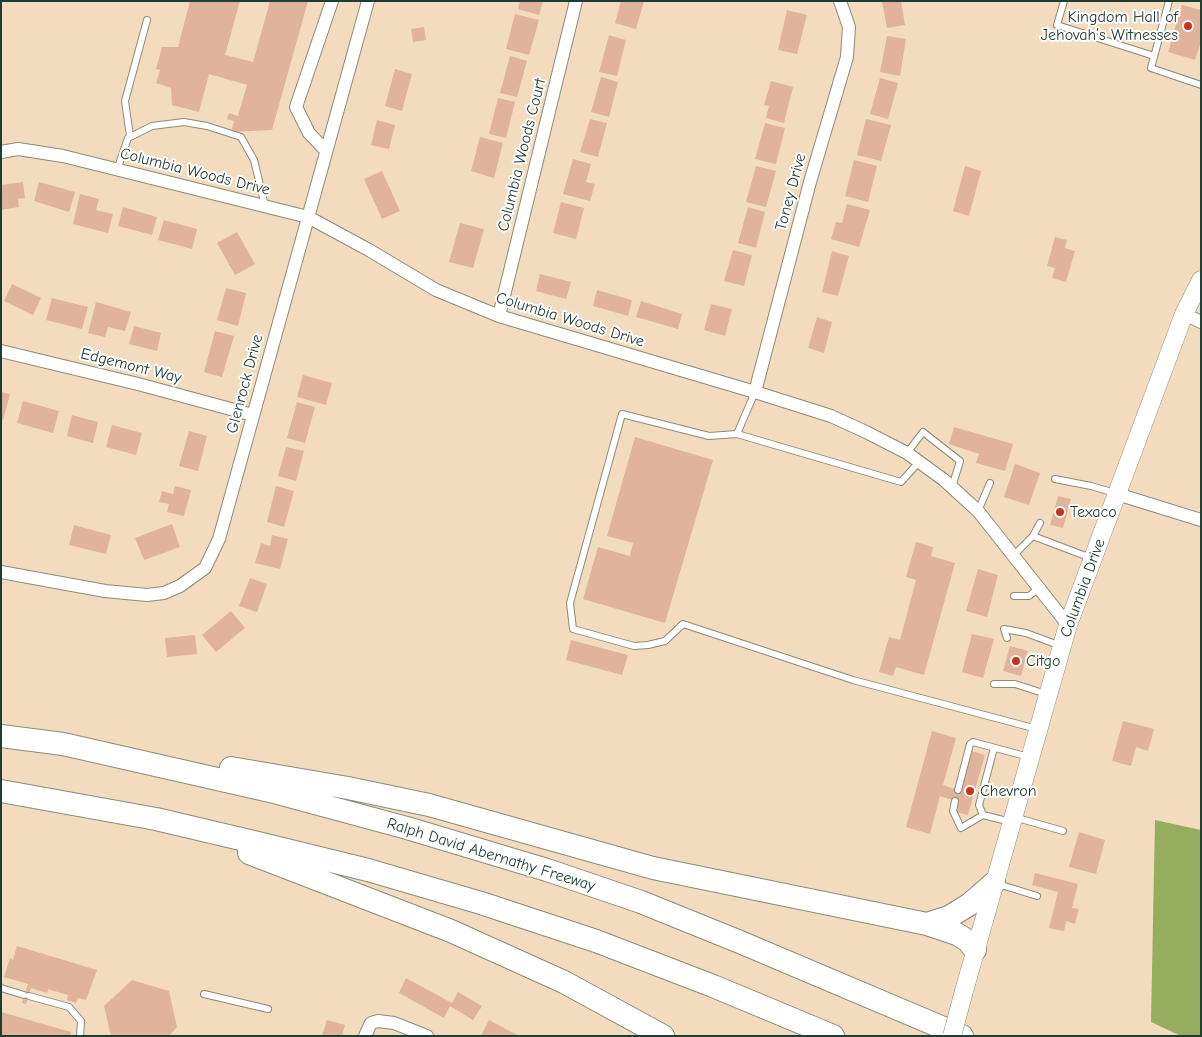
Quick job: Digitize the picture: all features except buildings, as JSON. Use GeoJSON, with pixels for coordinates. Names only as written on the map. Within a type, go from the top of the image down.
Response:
{"type":"FeatureCollection","features":[{"type":"Feature","properties":{"kind":"highway","name":"Ralph David Abernathy Freeway"},"geometry":{"type":"LineString","coordinates":[[1,736],[63,744],[270,791],[407,828],[546,870],[642,902],[962,1036]]}},
{"type":"Feature","properties":{"kind":"highway"},"geometry":{"type":"LineString","coordinates":[[63,744],[261,773],[348,788],[429,805],[653,868],[927,924],[957,934],[968,940],[976,950]]}},
{"type":"Feature","properties":{"kind":"highway"},"geometry":{"type":"LineString","coordinates":[[1,790],[156,820],[368,870],[481,903],[596,941],[713,986],[833,1036]]}},
{"type":"Feature","properties":{"kind":"highway"},"geometry":{"type":"LineString","coordinates":[[156,820],[451,931],[564,982],[663,1036]]}},
{"type":"Feature","properties":{"kind":"highway"},"geometry":{"type":"LineString","coordinates":[[927,924],[949,917],[970,904],[994,883]]}},
{"type":"Feature","properties":{"kind":"main road","name":"Columbia Drive"},"geometry":{"type":"LineString","coordinates":[[952,1036],[1068,625],[1184,314],[1201,280]]}},
{"type":"Feature","properties":{"kind":"street"},"geometry":{"type":"LineString","coordinates":[[326,151],[310,133],[296,107],[332,1]]}},
{"type":"Feature","properties":{"kind":"street","name":"Glenrock Drive"},"geometry":{"type":"LineString","coordinates":[[1,572],[105,591],[147,595],[164,593],[180,586],[205,568],[219,539],[368,1]]}},
{"type":"Feature","properties":{"kind":"street","name":"Columbia Woods Court"},"geometry":{"type":"LineString","coordinates":[[499,316],[576,1]]}},
{"type":"Feature","properties":{"kind":"street","name":"Toney Drive"},"geometry":{"type":"LineString","coordinates":[[755,392],[810,182],[847,58],[849,27],[840,1]]}},
{"type":"Feature","properties":{"kind":"street","name":"Columbia Woods Drive"},"geometry":{"type":"LineString","coordinates":[[1,152],[18,150],[54,155],[308,217],[370,250],[436,290],[499,316],[831,416],[907,453],[952,487],[978,511],[1068,625]]}},
{"type":"Feature","properties":{"kind":"street"},"geometry":{"type":"LineString","coordinates":[[1184,314],[1201,322]]}},
{"type":"Feature","properties":{"kind":"street","name":"Edgemont Way"},"geometry":{"type":"LineString","coordinates":[[1,351],[138,384],[253,415]]}},
{"type":"Feature","properties":{"kind":"street"},"geometry":{"type":"LineString","coordinates":[[1117,494],[1201,520]]}},
{"type":"Feature","properties":{"kind":"street"},"geometry":{"type":"LineString","coordinates":[[365,1036],[371,1024],[378,1021],[394,1024],[427,1036]]}},
{"type":"Feature","properties":{"kind":"lane"},"geometry":{"type":"LineString","coordinates":[[1064,1],[1057,25],[1154,56]]}},
{"type":"Feature","properties":{"kind":"lane"},"geometry":{"type":"LineString","coordinates":[[1169,1],[1151,68],[1201,85]]}},
{"type":"Feature","properties":{"kind":"lane"},"geometry":{"type":"LineString","coordinates":[[117,170],[130,136],[125,101],[146,20]]}},
{"type":"Feature","properties":{"kind":"lane"},"geometry":{"type":"LineString","coordinates":[[130,136],[152,126],[184,122],[207,126],[241,137],[254,160],[265,207]]}},
{"type":"Feature","properties":{"kind":"lane"},"geometry":{"type":"LineString","coordinates":[[737,434],[755,392]]}},
{"type":"Feature","properties":{"kind":"lane"},"geometry":{"type":"LineString","coordinates":[[919,462],[901,482],[737,434],[710,436],[622,414],[570,603],[573,629],[634,646],[665,641],[683,624],[853,680],[1038,729]]}},
{"type":"Feature","properties":{"kind":"lane"},"geometry":{"type":"LineString","coordinates":[[907,453],[923,432],[931,438],[960,461],[952,487]]}},
{"type":"Feature","properties":{"kind":"lane"},"geometry":{"type":"LineString","coordinates":[[1056,478],[1117,494]]}},
{"type":"Feature","properties":{"kind":"lane"},"geometry":{"type":"LineString","coordinates":[[978,511],[990,483]]}},
{"type":"Feature","properties":{"kind":"lane"},"geometry":{"type":"LineString","coordinates":[[1014,556],[1033,536],[1040,523]]}},
{"type":"Feature","properties":{"kind":"lane"},"geometry":{"type":"LineString","coordinates":[[1033,536],[1093,558]]}},
{"type":"Feature","properties":{"kind":"lane"},"geometry":{"type":"LineString","coordinates":[[1014,596],[1029,596],[1039,588]]}},
{"type":"Feature","properties":{"kind":"lane"},"geometry":{"type":"LineString","coordinates":[[1007,638],[1004,629],[1026,633],[1062,647]]}},
{"type":"Feature","properties":{"kind":"lane"},"geometry":{"type":"LineString","coordinates":[[994,684],[1015,684],[1048,695]]}},
{"type":"Feature","properties":{"kind":"lane"},"geometry":{"type":"LineString","coordinates":[[958,790],[966,766],[970,744],[973,742],[1030,758]]}},
{"type":"Feature","properties":{"kind":"lane"},"geometry":{"type":"LineString","coordinates":[[984,815],[976,800],[980,786],[988,772],[994,748]]}},
{"type":"Feature","properties":{"kind":"lane"},"geometry":{"type":"LineString","coordinates":[[981,770],[988,772]]}},
{"type":"Feature","properties":{"kind":"lane"},"geometry":{"type":"LineString","coordinates":[[955,800],[953,811],[961,828],[984,815],[1063,831]]}},
{"type":"Feature","properties":{"kind":"lane"},"geometry":{"type":"LineString","coordinates":[[994,883],[1037,896]]}},
{"type":"Feature","properties":{"kind":"lane"},"geometry":{"type":"LineString","coordinates":[[1,988],[70,1007],[81,1021],[80,1036]]}},
{"type":"Feature","properties":{"kind":"lane"},"geometry":{"type":"LineString","coordinates":[[204,994],[268,1009]]}},
{"type":"Feature","properties":{"kind":"green space"},"geometry":{"type":"Polygon","coordinates":[[[1155,820],[1201,830],[1201,1036],[1181,1036],[1151,1022],[1155,820]]]}},
{"type":"Feature","properties":{"kind":"place","name":"Kingdom Hall of Jehovah’s Witnesses"},"geometry":{"type":"Point","coordinates":[1188,26]}},
{"type":"Feature","properties":{"kind":"place","name":"Texaco"},"geometry":{"type":"Point","coordinates":[1060,512]}},
{"type":"Feature","properties":{"kind":"place","name":"Citgo"},"geometry":{"type":"Point","coordinates":[1016,661]}},
{"type":"Feature","properties":{"kind":"place","name":"Chevron"},"geometry":{"type":"Point","coordinates":[970,791]}}]}
